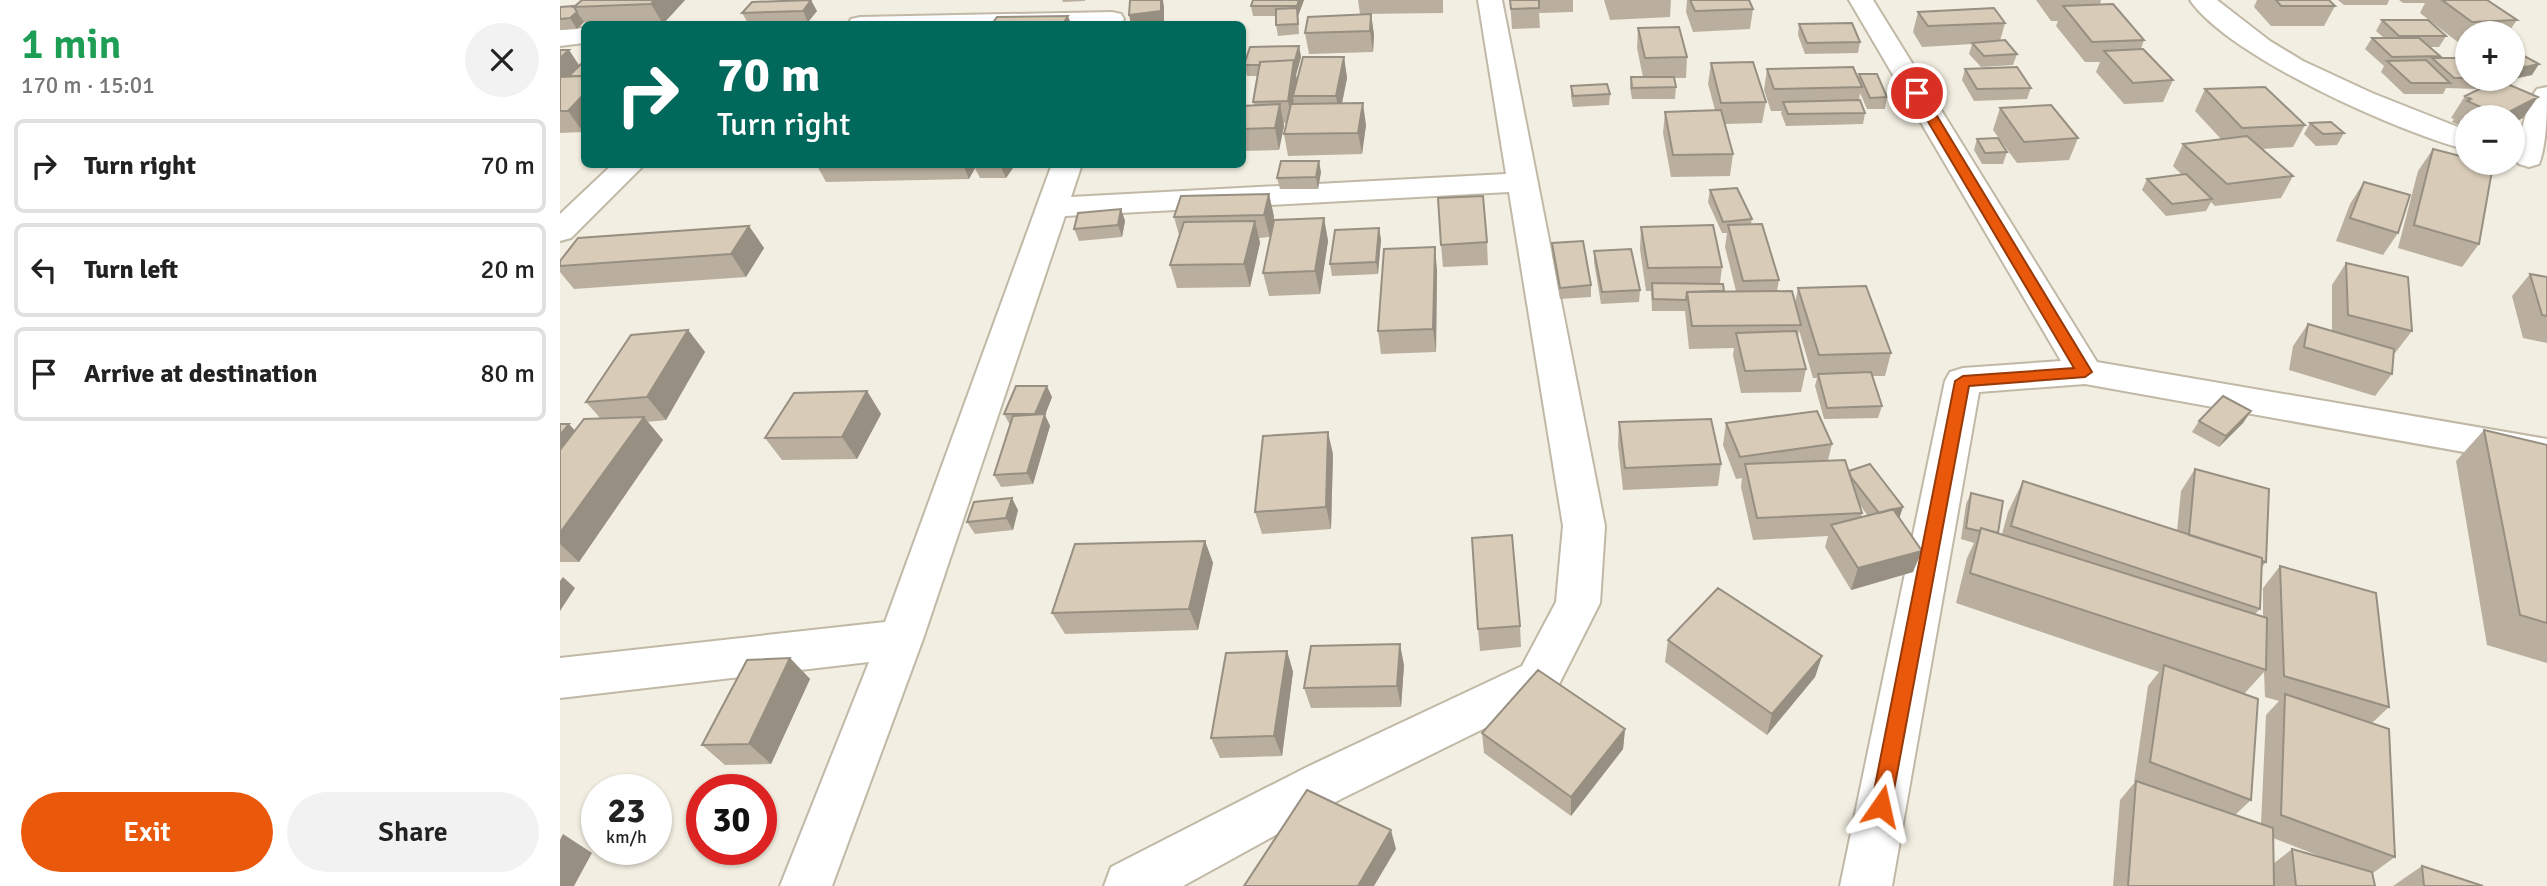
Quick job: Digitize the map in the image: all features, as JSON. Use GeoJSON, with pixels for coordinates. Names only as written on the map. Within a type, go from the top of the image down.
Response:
{"type":"FeatureCollection","features":[{"type":"Feature","properties":{"kind":"street"},"geometry":{"type":"LineString","coordinates":[[1129,886],[1324,783],[1538,680],[1578,603],[1584,526],[1490,0]]}},
{"type":"Feature","properties":{"kind":"street"},"geometry":{"type":"LineString","coordinates":[[1861,0],[2085,372]]}},
{"type":"Feature","properties":{"kind":"street"},"geometry":{"type":"LineString","coordinates":[[2202,0],[2278,59],[2366,102],[2455,136]]}},
{"type":"Feature","properties":{"kind":"street"},"geometry":{"type":"LineString","coordinates":[[936,21],[1113,14]]}},
{"type":"Feature","properties":{"kind":"street"},"geometry":{"type":"LineString","coordinates":[[560,38],[581,36]]}},
{"type":"Feature","properties":{"kind":"street"},"geometry":{"type":"LineString","coordinates":[[2530,158],[2547,95]]}},
{"type":"Feature","properties":{"kind":"street"},"geometry":{"type":"LineString","coordinates":[[560,231],[627,168]]}},
{"type":"Feature","properties":{"kind":"street"},"geometry":{"type":"LineString","coordinates":[[806,886],[901,639],[1066,168]]}},
{"type":"Feature","properties":{"kind":"street"},"geometry":{"type":"LineString","coordinates":[[1054,207],[1522,182]]}},
{"type":"Feature","properties":{"kind":"street"},"geometry":{"type":"LineString","coordinates":[[1866,886],[1963,381],[2085,372],[2547,453]]}},
{"type":"Feature","properties":{"kind":"street"},"geometry":{"type":"LineString","coordinates":[[560,678],[901,639]]}},
{"type":"Feature","properties":{"kind":"building"},"geometry":{"type":"Polygon","coordinates":[[[582,0],[654,0],[651,4],[574,7],[582,0]]]}},
{"type":"Feature","properties":{"kind":"building"},"geometry":{"type":"Polygon","coordinates":[[[811,0],[803,11],[742,13],[752,2],[811,0]]]}},
{"type":"Feature","properties":{"kind":"building"},"geometry":{"type":"Polygon","coordinates":[[[1130,0],[1161,0],[1161,11],[1129,15],[1130,0]]]}},
{"type":"Feature","properties":{"kind":"building"},"geometry":{"type":"Polygon","coordinates":[[[1253,0],[1299,0],[1297,6],[1251,6],[1253,0]]]}},
{"type":"Feature","properties":{"kind":"building"},"geometry":{"type":"Polygon","coordinates":[[[1510,0],[1539,0],[1539,8],[1511,9],[1510,0]]]}},
{"type":"Feature","properties":{"kind":"building"},"geometry":{"type":"Polygon","coordinates":[[[1690,0],[1749,0],[1753,9],[1695,11],[1690,0]]]}},
{"type":"Feature","properties":{"kind":"building"},"geometry":{"type":"Polygon","coordinates":[[[2276,0],[2329,0],[2335,6],[2281,6],[2276,0]]]}},
{"type":"Feature","properties":{"kind":"building"},"geometry":{"type":"Polygon","coordinates":[[[2442,0],[2487,0],[2517,20],[2494,21],[2471,21],[2442,0]]]}},
{"type":"Feature","properties":{"kind":"building"},"geometry":{"type":"Polygon","coordinates":[[[2113,4],[2144,40],[2092,42],[2063,6],[2113,4]]]}},
{"type":"Feature","properties":{"kind":"building"},"geometry":{"type":"Polygon","coordinates":[[[575,6],[577,12],[570,18],[560,19],[560,7],[575,6]]]}},
{"type":"Feature","properties":{"kind":"building"},"geometry":{"type":"Polygon","coordinates":[[[1297,8],[1298,24],[1276,25],[1276,9],[1297,8]]]}},
{"type":"Feature","properties":{"kind":"building"},"geometry":{"type":"Polygon","coordinates":[[[1994,8],[2005,23],[1928,26],[1918,12],[1994,8]]]}},
{"type":"Feature","properties":{"kind":"building"},"geometry":{"type":"Polygon","coordinates":[[[1371,14],[1370,31],[1305,33],[1308,17],[1371,14]]]}},
{"type":"Feature","properties":{"kind":"building"},"geometry":{"type":"Polygon","coordinates":[[[1068,16],[1065,21],[994,21],[997,17],[1068,16]]]}},
{"type":"Feature","properties":{"kind":"building"},"geometry":{"type":"Polygon","coordinates":[[[2382,20],[2428,20],[2446,36],[2399,36],[2382,20]]]}},
{"type":"Feature","properties":{"kind":"building"},"geometry":{"type":"Polygon","coordinates":[[[1852,23],[1860,42],[1807,43],[1799,24],[1852,23]]]}},
{"type":"Feature","properties":{"kind":"building"},"geometry":{"type":"Polygon","coordinates":[[[1679,27],[1687,57],[1645,58],[1638,28],[1679,27]]]}},
{"type":"Feature","properties":{"kind":"building"},"geometry":{"type":"Polygon","coordinates":[[[2372,38],[2419,38],[2440,56],[2392,57],[2372,38]]]}},
{"type":"Feature","properties":{"kind":"building"},"geometry":{"type":"Polygon","coordinates":[[[2005,40],[2017,54],[1984,56],[1972,43],[2005,40]]]}},
{"type":"Feature","properties":{"kind":"building"},"geometry":{"type":"Polygon","coordinates":[[[1299,46],[1294,64],[1294,60],[1246,65],[1250,47],[1299,46]]]}},
{"type":"Feature","properties":{"kind":"building"},"geometry":{"type":"Polygon","coordinates":[[[2143,49],[2173,80],[2133,83],[2104,51],[2143,49]]]}},
{"type":"Feature","properties":{"kind":"building"},"geometry":{"type":"Polygon","coordinates":[[[560,50],[569,50],[560,58],[560,50]]]}},
{"type":"Feature","properties":{"kind":"building"},"geometry":{"type":"Polygon","coordinates":[[[2525,56],[2539,64],[2525,67],[2525,56]]]}},
{"type":"Feature","properties":{"kind":"building"},"geometry":{"type":"Polygon","coordinates":[[[1303,57],[1344,57],[1336,96],[1293,96],[1303,57]]]}},
{"type":"Feature","properties":{"kind":"building"},"geometry":{"type":"Polygon","coordinates":[[[2432,58],[2455,58],[2454,78],[2432,58]]]}},
{"type":"Feature","properties":{"kind":"building"},"geometry":{"type":"Polygon","coordinates":[[[1294,60],[1288,101],[1253,102],[1260,62],[1294,60]]]}},
{"type":"Feature","properties":{"kind":"building"},"geometry":{"type":"Polygon","coordinates":[[[2426,60],[2450,83],[2411,83],[2387,61],[2426,60]]]}},
{"type":"Feature","properties":{"kind":"building"},"geometry":{"type":"Polygon","coordinates":[[[1753,62],[1766,102],[1721,103],[1711,63],[1753,62]]]}},
{"type":"Feature","properties":{"kind":"building"},"geometry":{"type":"Polygon","coordinates":[[[581,64],[581,76],[569,76],[581,64]]]}},
{"type":"Feature","properties":{"kind":"building"},"geometry":{"type":"Polygon","coordinates":[[[1853,67],[1862,87],[1774,89],[1767,69],[1853,67]]]}},
{"type":"Feature","properties":{"kind":"building"},"geometry":{"type":"Polygon","coordinates":[[[2017,67],[2031,88],[1977,89],[1965,69],[2017,67]]]}},
{"type":"Feature","properties":{"kind":"building"},"geometry":{"type":"Polygon","coordinates":[[[1859,74],[1877,74],[1887,97],[1870,98],[1859,74]]]}},
{"type":"Feature","properties":{"kind":"building"},"geometry":{"type":"Polygon","coordinates":[[[581,76],[581,97],[568,111],[560,111],[560,77],[581,76]]]}},
{"type":"Feature","properties":{"kind":"building"},"geometry":{"type":"Polygon","coordinates":[[[1631,77],[1674,77],[1676,87],[1632,88],[1631,77]]]}},
{"type":"Feature","properties":{"kind":"building"},"geometry":{"type":"Polygon","coordinates":[[[1607,84],[1610,94],[1573,96],[1571,86],[1607,84]]]}},
{"type":"Feature","properties":{"kind":"building"},"geometry":{"type":"Polygon","coordinates":[[[2265,87],[2305,125],[2242,128],[2205,89],[2265,87]]]}},
{"type":"Feature","properties":{"kind":"building"},"geometry":{"type":"Polygon","coordinates":[[[2475,91],[2524,91],[2538,97],[2522,105],[2476,105],[2467,101],[2471,99],[2465,96],[2475,91]]]}},
{"type":"Feature","properties":{"kind":"building"},"geometry":{"type":"Polygon","coordinates":[[[1860,100],[1865,113],[1788,114],[1783,102],[1860,100]]]}},
{"type":"Feature","properties":{"kind":"building"},"geometry":{"type":"Polygon","coordinates":[[[1363,103],[1358,133],[1284,134],[1291,104],[1363,103]]]}},
{"type":"Feature","properties":{"kind":"building"},"geometry":{"type":"Polygon","coordinates":[[[1280,104],[1275,128],[1246,129],[1246,106],[1280,104]]]}},
{"type":"Feature","properties":{"kind":"building"},"geometry":{"type":"Polygon","coordinates":[[[2051,105],[2078,138],[2024,142],[2000,108],[2051,105]]]}},
{"type":"Feature","properties":{"kind":"building"},"geometry":{"type":"Polygon","coordinates":[[[1721,110],[1733,154],[1673,155],[1665,112],[1721,110]]]}},
{"type":"Feature","properties":{"kind":"building"},"geometry":{"type":"Polygon","coordinates":[[[2331,122],[2344,133],[2323,134],[2310,123],[2331,122]]]}},
{"type":"Feature","properties":{"kind":"building"},"geometry":{"type":"Polygon","coordinates":[[[2247,136],[2293,176],[2227,184],[2183,144],[2247,136]]]}},
{"type":"Feature","properties":{"kind":"building"},"geometry":{"type":"Polygon","coordinates":[[[1998,138],[2007,152],[1985,153],[1977,139],[1998,138]]]}},
{"type":"Feature","properties":{"kind":"building"},"geometry":{"type":"Polygon","coordinates":[[[2433,149],[2455,155],[2455,175],[2491,175],[2479,244],[2414,225],[2433,149]]]}},
{"type":"Feature","properties":{"kind":"building"},"geometry":{"type":"Polygon","coordinates":[[[1281,161],[1319,161],[1316,177],[1277,178],[1281,161]]]}},
{"type":"Feature","properties":{"kind":"building"},"geometry":{"type":"Polygon","coordinates":[[[2186,174],[2212,199],[2172,204],[2147,179],[2186,174]]]}},
{"type":"Feature","properties":{"kind":"building"},"geometry":{"type":"Polygon","coordinates":[[[2364,182],[2410,195],[2398,233],[2350,218],[2364,182]]]}},
{"type":"Feature","properties":{"kind":"building"},"geometry":{"type":"Polygon","coordinates":[[[1737,188],[1752,219],[1723,222],[1710,190],[1737,188]]]}},
{"type":"Feature","properties":{"kind":"building"},"geometry":{"type":"Polygon","coordinates":[[[1269,194],[1264,215],[1174,217],[1181,196],[1269,194]]]}},
{"type":"Feature","properties":{"kind":"building"},"geometry":{"type":"Polygon","coordinates":[[[1483,196],[1487,242],[1441,245],[1438,198],[1483,196]]]}},
{"type":"Feature","properties":{"kind":"building"},"geometry":{"type":"Polygon","coordinates":[[[1121,209],[1118,225],[1074,229],[1078,213],[1121,209]]]}},
{"type":"Feature","properties":{"kind":"building"},"geometry":{"type":"Polygon","coordinates":[[[1324,218],[1315,271],[1263,273],[1274,220],[1324,218]]]}},
{"type":"Feature","properties":{"kind":"building"},"geometry":{"type":"Polygon","coordinates":[[[1255,221],[1244,264],[1170,265],[1184,222],[1255,221]]]}},
{"type":"Feature","properties":{"kind":"building"},"geometry":{"type":"Polygon","coordinates":[[[1762,224],[1779,280],[1743,281],[1728,225],[1762,224]]]}},
{"type":"Feature","properties":{"kind":"building"},"geometry":{"type":"Polygon","coordinates":[[[1713,225],[1722,267],[1648,268],[1641,227],[1713,225]]]}},
{"type":"Feature","properties":{"kind":"building"},"geometry":{"type":"Polygon","coordinates":[[[749,226],[731,254],[560,266],[560,261],[578,238],[749,226]]]}},
{"type":"Feature","properties":{"kind":"building"},"geometry":{"type":"Polygon","coordinates":[[[1379,228],[1376,262],[1330,264],[1335,230],[1379,228]]]}},
{"type":"Feature","properties":{"kind":"building"},"geometry":{"type":"Polygon","coordinates":[[[1583,241],[1591,285],[1560,288],[1552,243],[1583,241]]]}},
{"type":"Feature","properties":{"kind":"building"},"geometry":{"type":"Polygon","coordinates":[[[1435,247],[1433,329],[1378,331],[1384,249],[1435,247]]]}},
{"type":"Feature","properties":{"kind":"building"},"geometry":{"type":"Polygon","coordinates":[[[1631,249],[1640,290],[1602,292],[1594,251],[1631,249]]]}},
{"type":"Feature","properties":{"kind":"building"},"geometry":{"type":"Polygon","coordinates":[[[2346,263],[2408,277],[2412,331],[2348,315],[2346,263]]]}},
{"type":"Feature","properties":{"kind":"building"},"geometry":{"type":"Polygon","coordinates":[[[2530,274],[2547,277],[2547,316],[2542,315],[2530,274]]]}},
{"type":"Feature","properties":{"kind":"building"},"geometry":{"type":"Polygon","coordinates":[[[1652,283],[1723,284],[1724,291],[1687,292],[1686,300],[1653,299],[1652,283]]]}},
{"type":"Feature","properties":{"kind":"building"},"geometry":{"type":"Polygon","coordinates":[[[1866,286],[1891,353],[1819,355],[1798,288],[1866,286]]]}},
{"type":"Feature","properties":{"kind":"building"},"geometry":{"type":"Polygon","coordinates":[[[1792,291],[1801,325],[1692,326],[1687,292],[1792,291]]]}},
{"type":"Feature","properties":{"kind":"building"},"geometry":{"type":"Polygon","coordinates":[[[2308,324],[2394,349],[2392,374],[2304,347],[2308,324]]]}},
{"type":"Feature","properties":{"kind":"building"},"geometry":{"type":"Polygon","coordinates":[[[688,330],[647,397],[586,402],[631,335],[688,330]]]}},
{"type":"Feature","properties":{"kind":"building"},"geometry":{"type":"Polygon","coordinates":[[[1796,331],[1806,369],[1745,371],[1736,333],[1796,331]]]}},
{"type":"Feature","properties":{"kind":"building"},"geometry":{"type":"Polygon","coordinates":[[[1871,372],[1882,406],[1827,408],[1818,374],[1871,372]]]}},
{"type":"Feature","properties":{"kind":"building"},"geometry":{"type":"Polygon","coordinates":[[[1016,386],[1047,386],[1035,414],[1004,414],[1016,386]]]}},
{"type":"Feature","properties":{"kind":"building"},"geometry":{"type":"Polygon","coordinates":[[[867,391],[842,437],[765,438],[794,393],[867,391]]]}},
{"type":"Feature","properties":{"kind":"building"},"geometry":{"type":"Polygon","coordinates":[[[2223,396],[2251,411],[2226,436],[2199,421],[2223,396]]]}},
{"type":"Feature","properties":{"kind":"building"},"geometry":{"type":"Polygon","coordinates":[[[1817,411],[1832,444],[1740,457],[1726,423],[1817,411]]]}},
{"type":"Feature","properties":{"kind":"building"},"geometry":{"type":"Polygon","coordinates":[[[1045,414],[1027,473],[994,475],[1013,416],[1045,414]]]}},
{"type":"Feature","properties":{"kind":"building"},"geometry":{"type":"Polygon","coordinates":[[[644,417],[560,533],[560,450],[584,419],[644,417]]]}},
{"type":"Feature","properties":{"kind":"building"},"geometry":{"type":"Polygon","coordinates":[[[1711,419],[1721,464],[1625,468],[1619,422],[1711,419]]]}},
{"type":"Feature","properties":{"kind":"building"},"geometry":{"type":"Polygon","coordinates":[[[560,424],[569,424],[560,435],[560,424]]]}},
{"type":"Feature","properties":{"kind":"building"},"geometry":{"type":"Polygon","coordinates":[[[2484,430],[2547,445],[2547,623],[2520,615],[2484,430]]]}},
{"type":"Feature","properties":{"kind":"building"},"geometry":{"type":"Polygon","coordinates":[[[1328,432],[1326,507],[1255,512],[1263,436],[1328,432]]]}},
{"type":"Feature","properties":{"kind":"building"},"geometry":{"type":"Polygon","coordinates":[[[1845,460],[1862,513],[1757,518],[1745,464],[1845,460]]]}},
{"type":"Feature","properties":{"kind":"building"},"geometry":{"type":"Polygon","coordinates":[[[1870,464],[1903,507],[1879,513],[1851,477],[1849,471],[1870,464]]]}},
{"type":"Feature","properties":{"kind":"building"},"geometry":{"type":"Polygon","coordinates":[[[2195,469],[2269,489],[2266,562],[2262,561],[2262,558],[2189,535],[2195,469]]]}},
{"type":"Feature","properties":{"kind":"building"},"geometry":{"type":"Polygon","coordinates":[[[2023,481],[2262,558],[2260,609],[2011,526],[2023,481]]]}},
{"type":"Feature","properties":{"kind":"building"},"geometry":{"type":"Polygon","coordinates":[[[1971,493],[2003,501],[1998,533],[1981,528],[1980,531],[1966,528],[1971,493]]]}},
{"type":"Feature","properties":{"kind":"building"},"geometry":{"type":"Polygon","coordinates":[[[1012,498],[1006,518],[967,522],[974,502],[1012,498]]]}},
{"type":"Feature","properties":{"kind":"building"},"geometry":{"type":"Polygon","coordinates":[[[1893,509],[1922,551],[1858,568],[1831,525],[1893,509]]]}},
{"type":"Feature","properties":{"kind":"building"},"geometry":{"type":"Polygon","coordinates":[[[1981,528],[2267,618],[2266,670],[1970,573],[1981,528]]]}},
{"type":"Feature","properties":{"kind":"building"},"geometry":{"type":"Polygon","coordinates":[[[1512,535],[1520,626],[1478,629],[1472,538],[1512,535]]]}},
{"type":"Feature","properties":{"kind":"building"},"geometry":{"type":"Polygon","coordinates":[[[1205,541],[1189,609],[1052,613],[1075,544],[1205,541]]]}},
{"type":"Feature","properties":{"kind":"building"},"geometry":{"type":"Polygon","coordinates":[[[2280,566],[2376,593],[2389,707],[2284,676],[2280,566]]]}},
{"type":"Feature","properties":{"kind":"building"},"geometry":{"type":"Polygon","coordinates":[[[1718,588],[1822,656],[1772,714],[1668,640],[1718,588]]]}},
{"type":"Feature","properties":{"kind":"building"},"geometry":{"type":"Polygon","coordinates":[[[1400,644],[1397,686],[1304,688],[1311,646],[1400,644]]]}},
{"type":"Feature","properties":{"kind":"building"},"geometry":{"type":"Polygon","coordinates":[[[1287,651],[1274,736],[1211,738],[1226,653],[1287,651]]]}},
{"type":"Feature","properties":{"kind":"building"},"geometry":{"type":"Polygon","coordinates":[[[790,658],[749,744],[702,745],[747,660],[790,658]]]}},
{"type":"Feature","properties":{"kind":"building"},"geometry":{"type":"Polygon","coordinates":[[[2164,665],[2258,699],[2251,800],[2150,762],[2164,665]]]}},
{"type":"Feature","properties":{"kind":"building"},"geometry":{"type":"Polygon","coordinates":[[[1538,670],[1625,729],[1571,797],[1482,733],[1538,670]]]}},
{"type":"Feature","properties":{"kind":"building"},"geometry":{"type":"Polygon","coordinates":[[[2285,694],[2389,729],[2395,857],[2281,815],[2285,694]]]}},
{"type":"Feature","properties":{"kind":"building"},"geometry":{"type":"Polygon","coordinates":[[[2136,781],[2273,828],[2274,886],[2128,886],[2136,781]]]}},
{"type":"Feature","properties":{"kind":"building"},"geometry":{"type":"Polygon","coordinates":[[[1307,790],[1391,830],[1358,886],[1244,886],[1307,790]]]}},
{"type":"Feature","properties":{"kind":"building"},"geometry":{"type":"Polygon","coordinates":[[[2292,849],[2372,872],[2375,886],[2296,886],[2292,849]]]}},
{"type":"Feature","properties":{"kind":"building"},"geometry":{"type":"Polygon","coordinates":[[[2422,866],[2483,886],[2424,886],[2422,866]]]}},
{"type":"Feature","properties":{"kind":"route"},"geometry":{"type":"LineString","coordinates":[[1881,806],[1963,381],[2085,372],[1917,93]]}}]}
